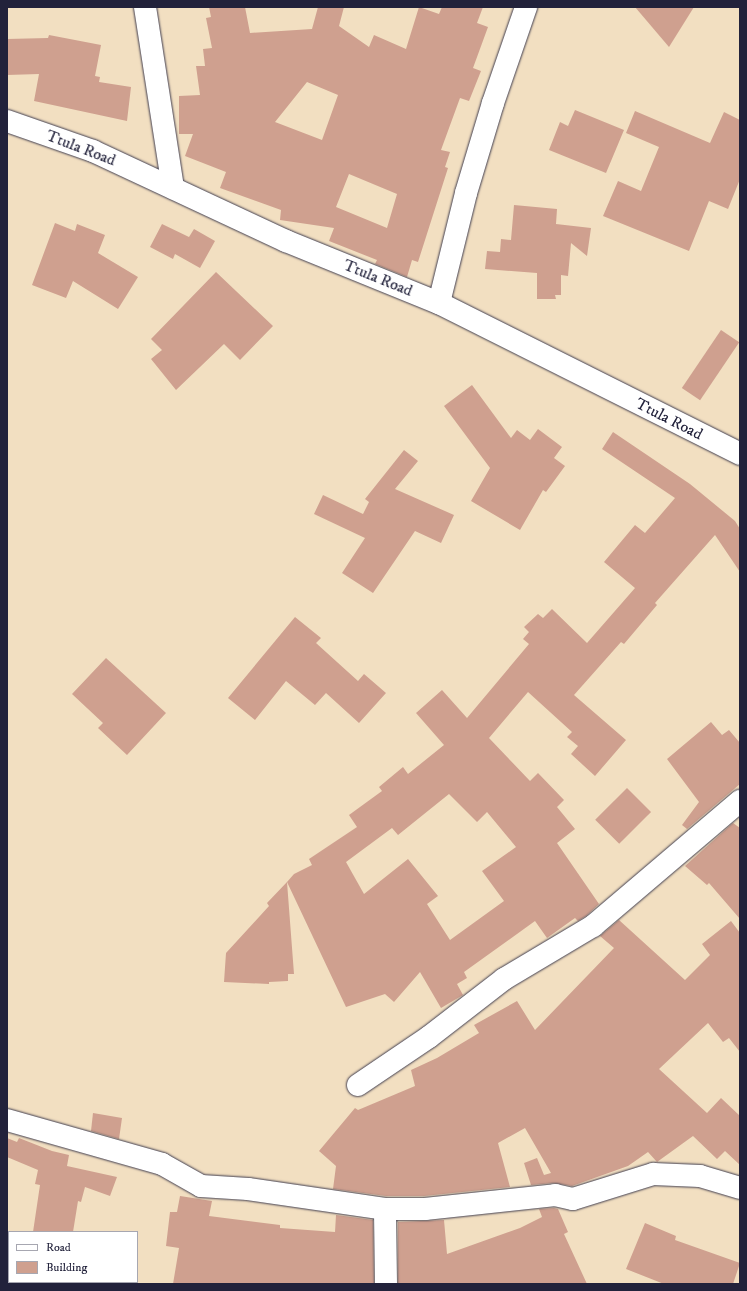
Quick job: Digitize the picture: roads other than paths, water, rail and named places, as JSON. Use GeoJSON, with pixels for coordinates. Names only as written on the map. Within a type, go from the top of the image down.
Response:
{"type":"FeatureCollection","features":[{"type":"Feature","properties":{"kind":"street"},"geometry":{"type":"LineString","coordinates":[[145,7],[174,188]]}},
{"type":"Feature","properties":{"kind":"street"},"geometry":{"type":"LineString","coordinates":[[438,303],[468,185],[492,103],[526,7]]}},
{"type":"Feature","properties":{"kind":"street","name":"Ttula Road"},"geometry":{"type":"LineString","coordinates":[[7,121],[93,151],[286,241],[438,303],[740,454]]}},
{"type":"Feature","properties":{"kind":"street"},"geometry":{"type":"LineString","coordinates":[[358,1085],[429,1037],[504,979],[593,926],[740,801]]}},
{"type":"Feature","properties":{"kind":"street"},"geometry":{"type":"LineString","coordinates":[[7,1120],[162,1164],[201,1186],[248,1189],[385,1209],[424,1209],[555,1195],[573,1199],[653,1174],[700,1176],[740,1188]]}},
{"type":"Feature","properties":{"kind":"street"},"geometry":{"type":"LineString","coordinates":[[385,1209],[386,1284]]}}]}
